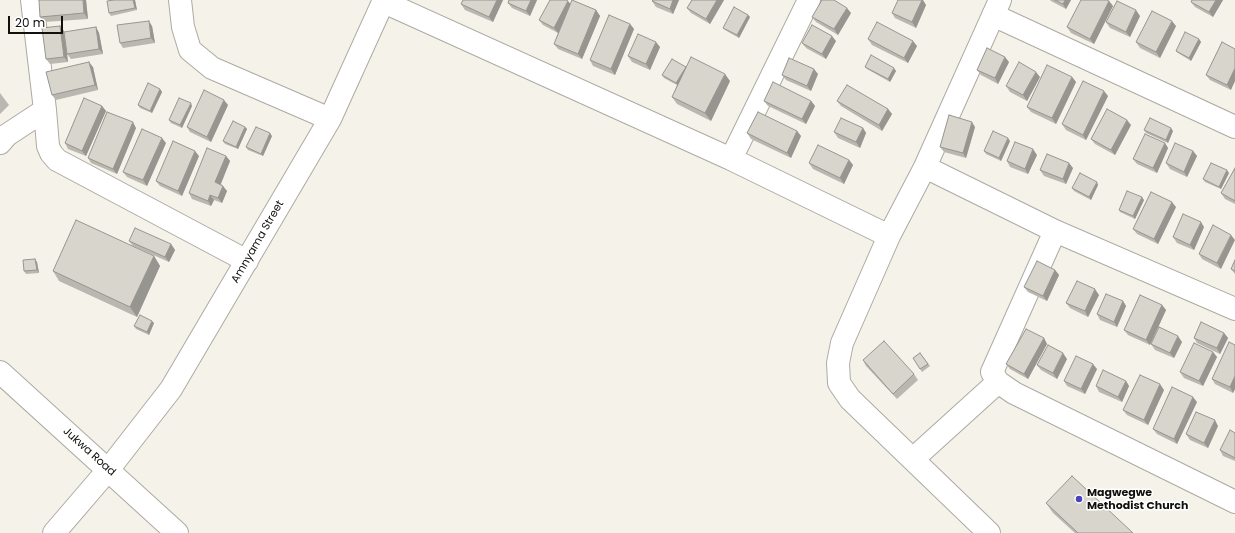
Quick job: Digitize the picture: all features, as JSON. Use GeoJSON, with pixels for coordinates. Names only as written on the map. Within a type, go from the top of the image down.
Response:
{"type":"FeatureCollection","features":[{"type":"Feature","properties":{"kind":"street"},"geometry":{"type":"LineString","coordinates":[[32,0],[48,146],[56,160],[247,261]]}},
{"type":"Feature","properties":{"kind":"street"},"geometry":{"type":"LineString","coordinates":[[180,0],[182,27],[190,50],[212,68],[330,119]]}},
{"type":"Feature","properties":{"kind":"street"},"geometry":{"type":"LineString","coordinates":[[731,159],[809,0]]}},
{"type":"Feature","properties":{"kind":"street"},"geometry":{"type":"LineString","coordinates":[[384,1],[731,159],[889,236]]}},
{"type":"Feature","properties":{"kind":"street","name":"Amnyama Street"},"geometry":{"type":"LineString","coordinates":[[54,533],[108,470],[171,389],[330,119],[384,1]]}},
{"type":"Feature","properties":{"kind":"street"},"geometry":{"type":"LineString","coordinates":[[989,533],[850,399],[839,383],[838,363],[842,343],[889,236],[925,167],[997,8],[1235,127]]}},
{"type":"Feature","properties":{"kind":"street"},"geometry":{"type":"LineString","coordinates":[[0,143],[7,134],[45,110]]}},
{"type":"Feature","properties":{"kind":"street"},"geometry":{"type":"LineString","coordinates":[[925,167],[1055,231],[1235,309]]}},
{"type":"Feature","properties":{"kind":"street"},"geometry":{"type":"LineString","coordinates":[[1055,231],[992,372],[998,382],[1014,393],[1235,502]]}},
{"type":"Feature","properties":{"kind":"street","name":"Jukwa Road"},"geometry":{"type":"LineString","coordinates":[[0,372],[177,533]]}},
{"type":"Feature","properties":{"kind":"street"},"geometry":{"type":"LineString","coordinates":[[913,459],[998,382]]}},
{"type":"Feature","properties":{"kind":"building"},"geometry":{"type":"Polygon","coordinates":[[[39,0],[83,0],[84,13],[40,17],[39,0]]]}},
{"type":"Feature","properties":{"kind":"building"},"geometry":{"type":"Polygon","coordinates":[[[133,0],[135,8],[109,13],[107,1],[133,0]]]}},
{"type":"Feature","properties":{"kind":"building"},"geometry":{"type":"Polygon","coordinates":[[[463,0],[497,0],[489,17],[461,4],[463,0]]]}},
{"type":"Feature","properties":{"kind":"building"},"geometry":{"type":"Polygon","coordinates":[[[509,0],[531,0],[526,11],[508,3],[509,0]]]}},
{"type":"Feature","properties":{"kind":"building"},"geometry":{"type":"Polygon","coordinates":[[[550,0],[568,1],[554,28],[539,20],[550,0]]]}},
{"type":"Feature","properties":{"kind":"building"},"geometry":{"type":"Polygon","coordinates":[[[572,0],[596,10],[578,54],[554,44],[572,0]]]}},
{"type":"Feature","properties":{"kind":"building"},"geometry":{"type":"Polygon","coordinates":[[[673,0],[670,9],[652,1],[673,0]]]}},
{"type":"Feature","properties":{"kind":"building"},"geometry":{"type":"Polygon","coordinates":[[[692,0],[717,0],[706,19],[687,8],[692,0]]]}},
{"type":"Feature","properties":{"kind":"building"},"geometry":{"type":"Polygon","coordinates":[[[822,0],[834,0],[847,8],[834,29],[812,17],[822,0]]]}},
{"type":"Feature","properties":{"kind":"building"},"geometry":{"type":"Polygon","coordinates":[[[898,0],[922,0],[912,22],[892,13],[898,0]]]}},
{"type":"Feature","properties":{"kind":"building"},"geometry":{"type":"Polygon","coordinates":[[[1055,0],[1065,0],[1063,4],[1055,0]]]}},
{"type":"Feature","properties":{"kind":"building"},"geometry":{"type":"Polygon","coordinates":[[[1081,0],[1109,1],[1090,39],[1067,27],[1081,0]]]}},
{"type":"Feature","properties":{"kind":"building"},"geometry":{"type":"Polygon","coordinates":[[[1192,0],[1216,0],[1209,12],[1191,2],[1192,0]]]}},
{"type":"Feature","properties":{"kind":"building"},"geometry":{"type":"Polygon","coordinates":[[[1117,1],[1136,10],[1126,32],[1106,22],[1117,1]]]}},
{"type":"Feature","properties":{"kind":"building"},"geometry":{"type":"Polygon","coordinates":[[[734,7],[748,15],[737,35],[723,28],[734,7]]]}},
{"type":"Feature","properties":{"kind":"building"},"geometry":{"type":"Polygon","coordinates":[[[1152,11],[1172,21],[1156,52],[1136,42],[1152,11]]]}},
{"type":"Feature","properties":{"kind":"building"},"geometry":{"type":"Polygon","coordinates":[[[609,15],[630,24],[611,69],[590,60],[609,15]]]}},
{"type":"Feature","properties":{"kind":"building"},"geometry":{"type":"Polygon","coordinates":[[[149,21],[151,38],[120,43],[117,25],[149,21]]]}},
{"type":"Feature","properties":{"kind":"building"},"geometry":{"type":"Polygon","coordinates":[[[877,22],[913,41],[904,58],[868,39],[877,22]]]}},
{"type":"Feature","properties":{"kind":"building"},"geometry":{"type":"Polygon","coordinates":[[[812,25],[832,36],[822,54],[802,43],[812,25]]]}},
{"type":"Feature","properties":{"kind":"building"},"geometry":{"type":"Polygon","coordinates":[[[60,26],[64,57],[46,59],[42,28],[60,26]]]}},
{"type":"Feature","properties":{"kind":"building"},"geometry":{"type":"Polygon","coordinates":[[[96,27],[99,49],[67,54],[64,32],[96,27]]]}},
{"type":"Feature","properties":{"kind":"building"},"geometry":{"type":"Polygon","coordinates":[[[1185,32],[1199,39],[1189,58],[1176,51],[1185,32]]]}},
{"type":"Feature","properties":{"kind":"building"},"geometry":{"type":"Polygon","coordinates":[[[638,34],[656,42],[646,64],[628,56],[638,34]]]}},
{"type":"Feature","properties":{"kind":"building"},"geometry":{"type":"Polygon","coordinates":[[[1222,42],[1235,49],[1235,68],[1227,85],[1206,75],[1222,42]]]}},
{"type":"Feature","properties":{"kind":"building"},"geometry":{"type":"Polygon","coordinates":[[[987,48],[1005,57],[995,78],[977,70],[987,48]]]}},
{"type":"Feature","properties":{"kind":"building"},"geometry":{"type":"Polygon","coordinates":[[[871,55],[894,68],[888,79],[865,67],[871,55]]]}},
{"type":"Feature","properties":{"kind":"building"},"geometry":{"type":"Polygon","coordinates":[[[691,57],[725,74],[705,113],[672,97],[691,57]]]}},
{"type":"Feature","properties":{"kind":"building"},"geometry":{"type":"Polygon","coordinates":[[[789,58],[814,69],[807,86],[782,75],[789,58]]]}},
{"type":"Feature","properties":{"kind":"building"},"geometry":{"type":"Polygon","coordinates":[[[672,59],[686,67],[676,83],[662,75],[672,59]]]}},
{"type":"Feature","properties":{"kind":"building"},"geometry":{"type":"Polygon","coordinates":[[[89,62],[95,85],[52,95],[46,72],[89,62]]]}},
{"type":"Feature","properties":{"kind":"building"},"geometry":{"type":"Polygon","coordinates":[[[1019,62],[1036,72],[1023,95],[1006,86],[1019,62]]]}},
{"type":"Feature","properties":{"kind":"building"},"geometry":{"type":"Polygon","coordinates":[[[1047,65],[1072,77],[1052,118],[1027,107],[1047,65]]]}},
{"type":"Feature","properties":{"kind":"building"},"geometry":{"type":"Polygon","coordinates":[[[1083,81],[1104,91],[1083,135],[1062,124],[1083,81]]]}},
{"type":"Feature","properties":{"kind":"building"},"geometry":{"type":"Polygon","coordinates":[[[773,82],[811,101],[802,119],[764,101],[773,82]]]}},
{"type":"Feature","properties":{"kind":"building"},"geometry":{"type":"Polygon","coordinates":[[[148,83],[160,89],[150,111],[138,105],[148,83]]]}},
{"type":"Feature","properties":{"kind":"building"},"geometry":{"type":"Polygon","coordinates":[[[847,85],[888,109],[879,125],[837,101],[847,85]]]}},
{"type":"Feature","properties":{"kind":"building"},"geometry":{"type":"Polygon","coordinates":[[[204,90],[224,100],[207,137],[187,127],[204,90]]]}},
{"type":"Feature","properties":{"kind":"building"},"geometry":{"type":"Polygon","coordinates":[[[84,98],[102,106],[82,151],[65,143],[84,98]]]}},
{"type":"Feature","properties":{"kind":"building"},"geometry":{"type":"Polygon","coordinates":[[[179,98],[191,103],[180,125],[169,120],[179,98]]]}},
{"type":"Feature","properties":{"kind":"building"},"geometry":{"type":"Polygon","coordinates":[[[1107,109],[1127,120],[1111,150],[1091,139],[1107,109]]]}},
{"type":"Feature","properties":{"kind":"building"},"geometry":{"type":"Polygon","coordinates":[[[107,112],[133,122],[113,169],[88,158],[107,112]]]}},
{"type":"Feature","properties":{"kind":"building"},"geometry":{"type":"Polygon","coordinates":[[[758,112],[797,131],[787,153],[747,133],[758,112]]]}},
{"type":"Feature","properties":{"kind":"building"},"geometry":{"type":"Polygon","coordinates":[[[949,115],[972,122],[963,153],[940,147],[949,115]]]}},
{"type":"Feature","properties":{"kind":"building"},"geometry":{"type":"Polygon","coordinates":[[[841,118],[863,128],[856,142],[834,132],[841,118]]]}},
{"type":"Feature","properties":{"kind":"building"},"geometry":{"type":"Polygon","coordinates":[[[1150,118],[1171,128],[1166,140],[1144,130],[1150,118]]]}},
{"type":"Feature","properties":{"kind":"building"},"geometry":{"type":"Polygon","coordinates":[[[233,121],[245,127],[236,147],[223,141],[233,121]]]}},
{"type":"Feature","properties":{"kind":"building"},"geometry":{"type":"Polygon","coordinates":[[[256,127],[270,133],[261,154],[246,147],[256,127]]]}},
{"type":"Feature","properties":{"kind":"building"},"geometry":{"type":"Polygon","coordinates":[[[142,129],[162,138],[143,180],[123,172],[142,129]]]}},
{"type":"Feature","properties":{"kind":"building"},"geometry":{"type":"Polygon","coordinates":[[[993,131],[1008,138],[999,158],[984,151],[993,131]]]}},
{"type":"Feature","properties":{"kind":"building"},"geometry":{"type":"Polygon","coordinates":[[[1145,134],[1165,143],[1153,168],[1133,159],[1145,134]]]}},
{"type":"Feature","properties":{"kind":"building"},"geometry":{"type":"Polygon","coordinates":[[[173,141],[195,151],[178,191],[156,181],[173,141]]]}},
{"type":"Feature","properties":{"kind":"building"},"geometry":{"type":"Polygon","coordinates":[[[1015,142],[1033,149],[1025,169],[1007,161],[1015,142]]]}},
{"type":"Feature","properties":{"kind":"building"},"geometry":{"type":"Polygon","coordinates":[[[1175,143],[1193,151],[1184,172],[1166,163],[1175,143]]]}},
{"type":"Feature","properties":{"kind":"building"},"geometry":{"type":"Polygon","coordinates":[[[818,145],[849,160],[840,178],[809,163],[818,145]]]}},
{"type":"Feature","properties":{"kind":"building"},"geometry":{"type":"Polygon","coordinates":[[[207,148],[226,156],[215,182],[223,186],[218,198],[210,195],[208,201],[189,193],[207,148]]]}},
{"type":"Feature","properties":{"kind":"building"},"geometry":{"type":"Polygon","coordinates":[[[1047,154],[1069,163],[1063,179],[1040,170],[1047,154]]]}},
{"type":"Feature","properties":{"kind":"building"},"geometry":{"type":"Polygon","coordinates":[[[1211,163],[1227,170],[1219,187],[1203,179],[1211,163]]]}},
{"type":"Feature","properties":{"kind":"building"},"geometry":{"type":"Polygon","coordinates":[[[1235,168],[1235,201],[1221,193],[1235,168]]]}},
{"type":"Feature","properties":{"kind":"building"},"geometry":{"type":"Polygon","coordinates":[[[1080,173],[1097,182],[1089,197],[1072,188],[1080,173]]]}},
{"type":"Feature","properties":{"kind":"building"},"geometry":{"type":"Polygon","coordinates":[[[1127,191],[1142,197],[1133,216],[1119,210],[1127,191]]]}},
{"type":"Feature","properties":{"kind":"building"},"geometry":{"type":"Polygon","coordinates":[[[1151,192],[1172,202],[1154,239],[1133,229],[1151,192]]]}},
{"type":"Feature","properties":{"kind":"building"},"geometry":{"type":"Polygon","coordinates":[[[1183,214],[1201,222],[1190,245],[1173,237],[1183,214]]]}},
{"type":"Feature","properties":{"kind":"building"},"geometry":{"type":"Polygon","coordinates":[[[76,220],[154,256],[130,307],[53,271],[76,220]]]}},
{"type":"Feature","properties":{"kind":"building"},"geometry":{"type":"Polygon","coordinates":[[[1213,225],[1231,235],[1217,263],[1199,254],[1213,225]]]}},
{"type":"Feature","properties":{"kind":"building"},"geometry":{"type":"Polygon","coordinates":[[[135,228],[171,244],[165,257],[129,241],[135,228]]]}},
{"type":"Feature","properties":{"kind":"building"},"geometry":{"type":"Polygon","coordinates":[[[35,259],[37,270],[24,271],[23,260],[35,259]]]}},
{"type":"Feature","properties":{"kind":"building"},"geometry":{"type":"Polygon","coordinates":[[[1235,260],[1235,271],[1231,269],[1235,260]]]}},
{"type":"Feature","properties":{"kind":"building"},"geometry":{"type":"Polygon","coordinates":[[[1037,261],[1055,270],[1043,296],[1024,287],[1037,261]]]}},
{"type":"Feature","properties":{"kind":"building"},"geometry":{"type":"Polygon","coordinates":[[[1077,281],[1095,289],[1085,311],[1066,303],[1077,281]]]}},
{"type":"Feature","properties":{"kind":"building"},"geometry":{"type":"Polygon","coordinates":[[[1106,294],[1123,301],[1114,322],[1097,314],[1106,294]]]}},
{"type":"Feature","properties":{"kind":"building"},"geometry":{"type":"Polygon","coordinates":[[[1140,295],[1162,305],[1146,340],[1124,330],[1140,295]]]}},
{"type":"Feature","properties":{"kind":"building"},"geometry":{"type":"Polygon","coordinates":[[[140,315],[152,321],[147,332],[134,326],[140,315]]]}},
{"type":"Feature","properties":{"kind":"building"},"geometry":{"type":"Polygon","coordinates":[[[1201,322],[1224,333],[1217,348],[1194,338],[1201,322]]]}},
{"type":"Feature","properties":{"kind":"building"},"geometry":{"type":"Polygon","coordinates":[[[1159,327],[1178,336],[1170,353],[1151,344],[1159,327]]]}},
{"type":"Feature","properties":{"kind":"building"},"geometry":{"type":"Polygon","coordinates":[[[1026,329],[1044,338],[1024,374],[1006,364],[1026,329]]]}},
{"type":"Feature","properties":{"kind":"building"},"geometry":{"type":"Polygon","coordinates":[[[884,341],[914,374],[893,394],[863,360],[884,341]]]}},
{"type":"Feature","properties":{"kind":"building"},"geometry":{"type":"Polygon","coordinates":[[[1229,342],[1235,345],[1235,376],[1230,387],[1212,379],[1229,342]]]}},
{"type":"Feature","properties":{"kind":"building"},"geometry":{"type":"Polygon","coordinates":[[[1194,343],[1213,352],[1199,381],[1180,372],[1194,343]]]}},
{"type":"Feature","properties":{"kind":"building"},"geometry":{"type":"Polygon","coordinates":[[[1048,345],[1063,353],[1053,373],[1037,365],[1048,345]]]}},
{"type":"Feature","properties":{"kind":"building"},"geometry":{"type":"Polygon","coordinates":[[[920,353],[928,364],[920,369],[913,358],[920,353]]]}},
{"type":"Feature","properties":{"kind":"building"},"geometry":{"type":"Polygon","coordinates":[[[1076,356],[1093,364],[1081,389],[1064,381],[1076,356]]]}},
{"type":"Feature","properties":{"kind":"building"},"geometry":{"type":"Polygon","coordinates":[[[1103,370],[1126,381],[1118,397],[1096,386],[1103,370]]]}},
{"type":"Feature","properties":{"kind":"building"},"geometry":{"type":"Polygon","coordinates":[[[1140,375],[1160,384],[1144,420],[1123,410],[1140,375]]]}},
{"type":"Feature","properties":{"kind":"building"},"geometry":{"type":"Polygon","coordinates":[[[1172,387],[1193,397],[1174,439],[1153,429],[1172,387]]]}},
{"type":"Feature","properties":{"kind":"building"},"geometry":{"type":"Polygon","coordinates":[[[1196,412],[1215,420],[1204,443],[1186,434],[1196,412]]]}},
{"type":"Feature","properties":{"kind":"building"},"geometry":{"type":"Polygon","coordinates":[[[1230,430],[1235,433],[1235,458],[1220,450],[1230,430]]]}},
{"type":"Feature","properties":{"kind":"building","name":"Magwegwe Methodist Church"},"geometry":{"type":"Polygon","coordinates":[[[1072,476],[1133,533],[1078,533],[1046,503],[1072,476]]]}},
{"type":"Feature","properties":{"kind":"place","name":"Magwegwe Methodist Church"},"geometry":{"type":"Point","coordinates":[1079,499]}}]}
